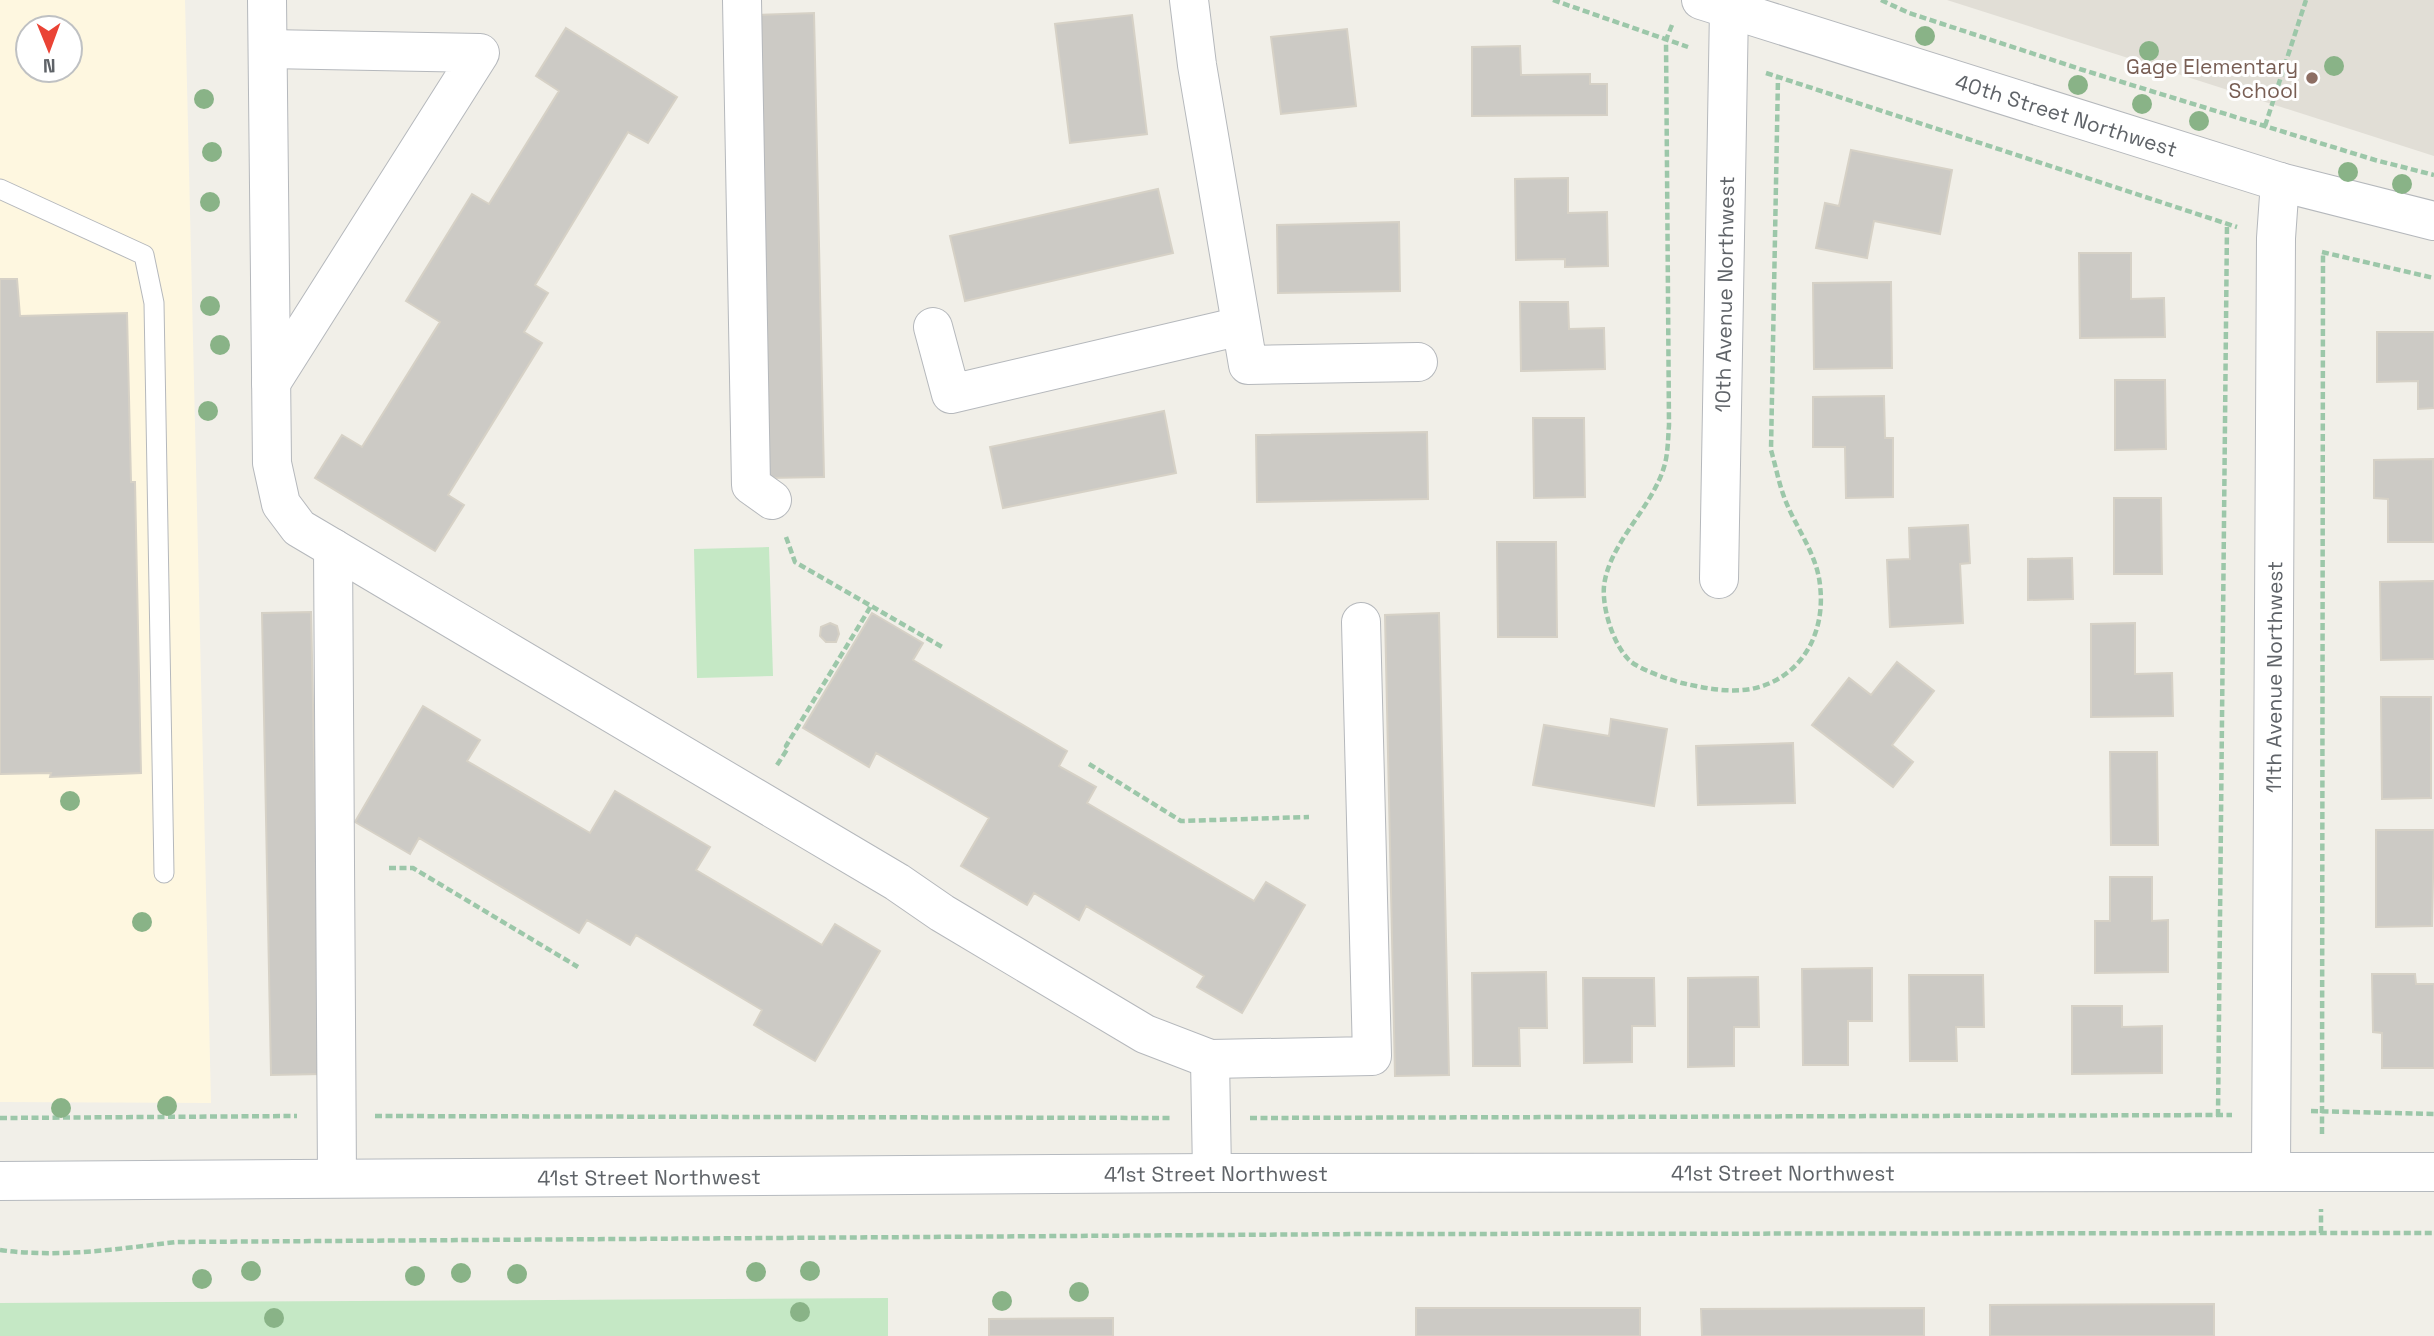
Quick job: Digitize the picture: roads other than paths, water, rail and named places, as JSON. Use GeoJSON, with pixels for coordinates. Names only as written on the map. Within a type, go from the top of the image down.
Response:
{"type":"FeatureCollection","features":[{"type":"Feature","properties":{"kind":"street"},"geometry":{"type":"LineString","coordinates":[[267,0],[272,463],[281,503],[299,528],[897,882],[942,913],[1145,1034],[1210,1059],[1372,1056],[1361,622]]}},
{"type":"Feature","properties":{"kind":"street"},"geometry":{"type":"LineString","coordinates":[[742,0],[751,485],[772,500]]}},
{"type":"Feature","properties":{"kind":"street"},"geometry":{"type":"LineString","coordinates":[[1189,0],[1197,65],[1248,365],[1418,362]]}},
{"type":"Feature","properties":{"kind":"street","name":"40th Street Northwest"},"geometry":{"type":"LineString","coordinates":[[1715,4],[2280,182],[2434,221]]}},
{"type":"Feature","properties":{"kind":"street","name":"10th Avenue Northwest"},"geometry":{"type":"LineString","coordinates":[[1715,4],[1719,579]]}},
{"type":"Feature","properties":{"kind":"street"},"geometry":{"type":"LineString","coordinates":[[268,49],[480,53],[271,383]]}},
{"type":"Feature","properties":{"kind":"street","name":"11th Avenue Northwest"},"geometry":{"type":"LineString","coordinates":[[2271,1172],[2276,237],[2280,182]]}},
{"type":"Feature","properties":{"kind":"street"},"geometry":{"type":"LineString","coordinates":[[933,327],[951,394],[1241,327]]}},
{"type":"Feature","properties":{"kind":"street"},"geometry":{"type":"LineString","coordinates":[[333,548],[337,1178]]}},
{"type":"Feature","properties":{"kind":"street"},"geometry":{"type":"LineString","coordinates":[[1210,1059],[1212,1173]]}},
{"type":"Feature","properties":{"kind":"street","name":"41st Street Northwest"},"geometry":{"type":"LineString","coordinates":[[0,1181],[1212,1173],[2434,1172]]}},
{"type":"Feature","properties":{"kind":"lane"},"geometry":{"type":"LineString","coordinates":[[0,188],[144,255],[154,303],[164,873]]}},
{"type":"Feature","properties":{"kind":"place","name":"Gage Elementary School"},"geometry":{"type":"Point","coordinates":[2312,78]}}]}
